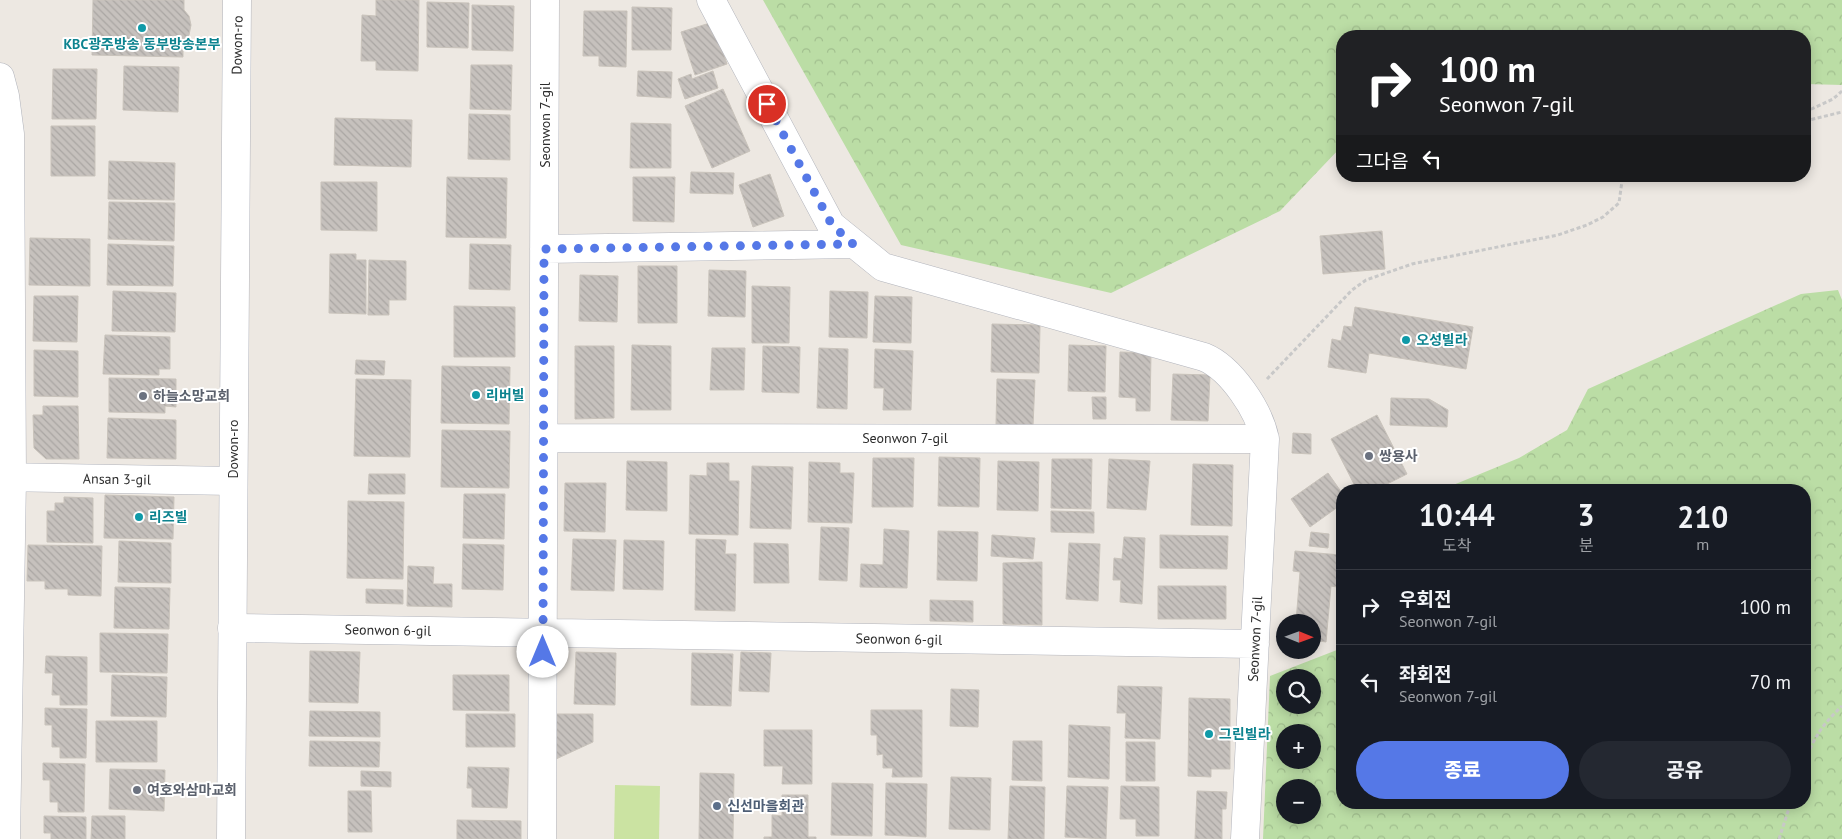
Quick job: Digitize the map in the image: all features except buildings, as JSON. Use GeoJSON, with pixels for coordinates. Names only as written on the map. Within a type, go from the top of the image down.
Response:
{"type":"FeatureCollection","features":[{"type":"Feature","properties":{"kind":"street","name":"Dowon-ro"},"geometry":{"type":"LineString","coordinates":[[231,839],[237,0]]}},
{"type":"Feature","properties":{"kind":"street","name":"Seonwon 7-gil"},"geometry":{"type":"LineString","coordinates":[[543,633],[545,0]]}},
{"type":"Feature","properties":{"kind":"street","name":"Seonwon 7-gil"},"geometry":{"type":"LineString","coordinates":[[711,0],[832,225],[883,267],[1204,356],[1223,368],[1247,398],[1256,413],[1266,439],[1245,839]]}},
{"type":"Feature","properties":{"kind":"street"},"geometry":{"type":"LineString","coordinates":[[0,77],[5,96],[10,134],[6,477],[6,839]]}},
{"type":"Feature","properties":{"kind":"street"},"geometry":{"type":"LineString","coordinates":[[544,249],[853,244]]}},
{"type":"Feature","properties":{"kind":"street","name":"Seonwon 7-gil"},"geometry":{"type":"LineString","coordinates":[[544,438],[1266,439]]}},
{"type":"Feature","properties":{"kind":"street","name":"Ansan 3-gil"},"geometry":{"type":"LineString","coordinates":[[6,477],[233,481]]}},
{"type":"Feature","properties":{"kind":"street","name":"Seonwon 6-gil"},"geometry":{"type":"LineString","coordinates":[[232,628],[1255,644]]}},
{"type":"Feature","properties":{"kind":"street"},"geometry":{"type":"LineString","coordinates":[[542,839],[543,633]]}},
{"type":"Feature","properties":{"kind":"path"},"geometry":{"type":"LineString","coordinates":[[1811,109],[1833,99],[1842,91]]}},
{"type":"Feature","properties":{"kind":"path"},"geometry":{"type":"LineString","coordinates":[[1811,120],[1842,112]]}},
{"type":"Feature","properties":{"kind":"path"},"geometry":{"type":"LineString","coordinates":[[1247,398],[1352,290],[1366,280],[1412,264],[1558,235],[1587,225],[1603,218],[1619,203],[1622,182]]}},
{"type":"Feature","properties":{"kind":"path"},"geometry":{"type":"LineString","coordinates":[[1811,745],[1822,726],[1842,706]]}},
{"type":"Feature","properties":{"kind":"path"},"geometry":{"type":"LineString","coordinates":[[1779,839],[1789,809]]}},
{"type":"Feature","properties":{"kind":"green space"},"geometry":{"type":"Polygon","coordinates":[[[763,0],[1842,0],[1842,85],[1811,84],[1811,30],[1336,30],[1336,152],[1280,211],[1111,293],[901,245],[763,0]]]}},
{"type":"Feature","properties":{"kind":"green space"},"geometry":{"type":"Polygon","coordinates":[[[1838,290],[1842,300],[1842,839],[1263,839],[1270,676],[1276,674],[1276,714],[1321,714],[1321,669],[1288,669],[1314,659],[1321,659],[1321,656],[1336,650],[1336,809],[1811,809],[1811,484],[1456,484],[1519,458],[1567,430],[1588,389],[1801,294],[1838,290]]]}},
{"type":"Feature","properties":{"kind":"green space"},"geometry":{"type":"Polygon","coordinates":[[[615,785],[660,786],[659,839],[614,839],[615,785]]]}},
{"type":"Feature","properties":{"kind":"place","name":"KBC광주방송 동부방송본부"},"geometry":{"type":"Point","coordinates":[142,28]}},
{"type":"Feature","properties":{"kind":"place","name":"오성빌라"},"geometry":{"type":"Point","coordinates":[1406,340]}},
{"type":"Feature","properties":{"kind":"place","name":"리버빌"},"geometry":{"type":"Point","coordinates":[476,395]}},
{"type":"Feature","properties":{"kind":"place","name":"하늘소망교회"},"geometry":{"type":"Point","coordinates":[143,396]}},
{"type":"Feature","properties":{"kind":"place","name":"쌍용사"},"geometry":{"type":"Point","coordinates":[1369,456]}},
{"type":"Feature","properties":{"kind":"place","name":"리즈빌"},"geometry":{"type":"Point","coordinates":[139,517]}},
{"type":"Feature","properties":{"kind":"place","name":"그린빌라"},"geometry":{"type":"Point","coordinates":[1209,734]}},
{"type":"Feature","properties":{"kind":"place","name":"여호와삼마교회"},"geometry":{"type":"Point","coordinates":[137,790]}},
{"type":"Feature","properties":{"kind":"place","name":"신선마을회관"},"geometry":{"type":"Point","coordinates":[717,806]}},
{"type":"Feature","properties":{"kind":"route"},"geometry":{"type":"LineString","coordinates":[[543,652],[544,249],[853,244],[832,225],[767,104]]}}]}
